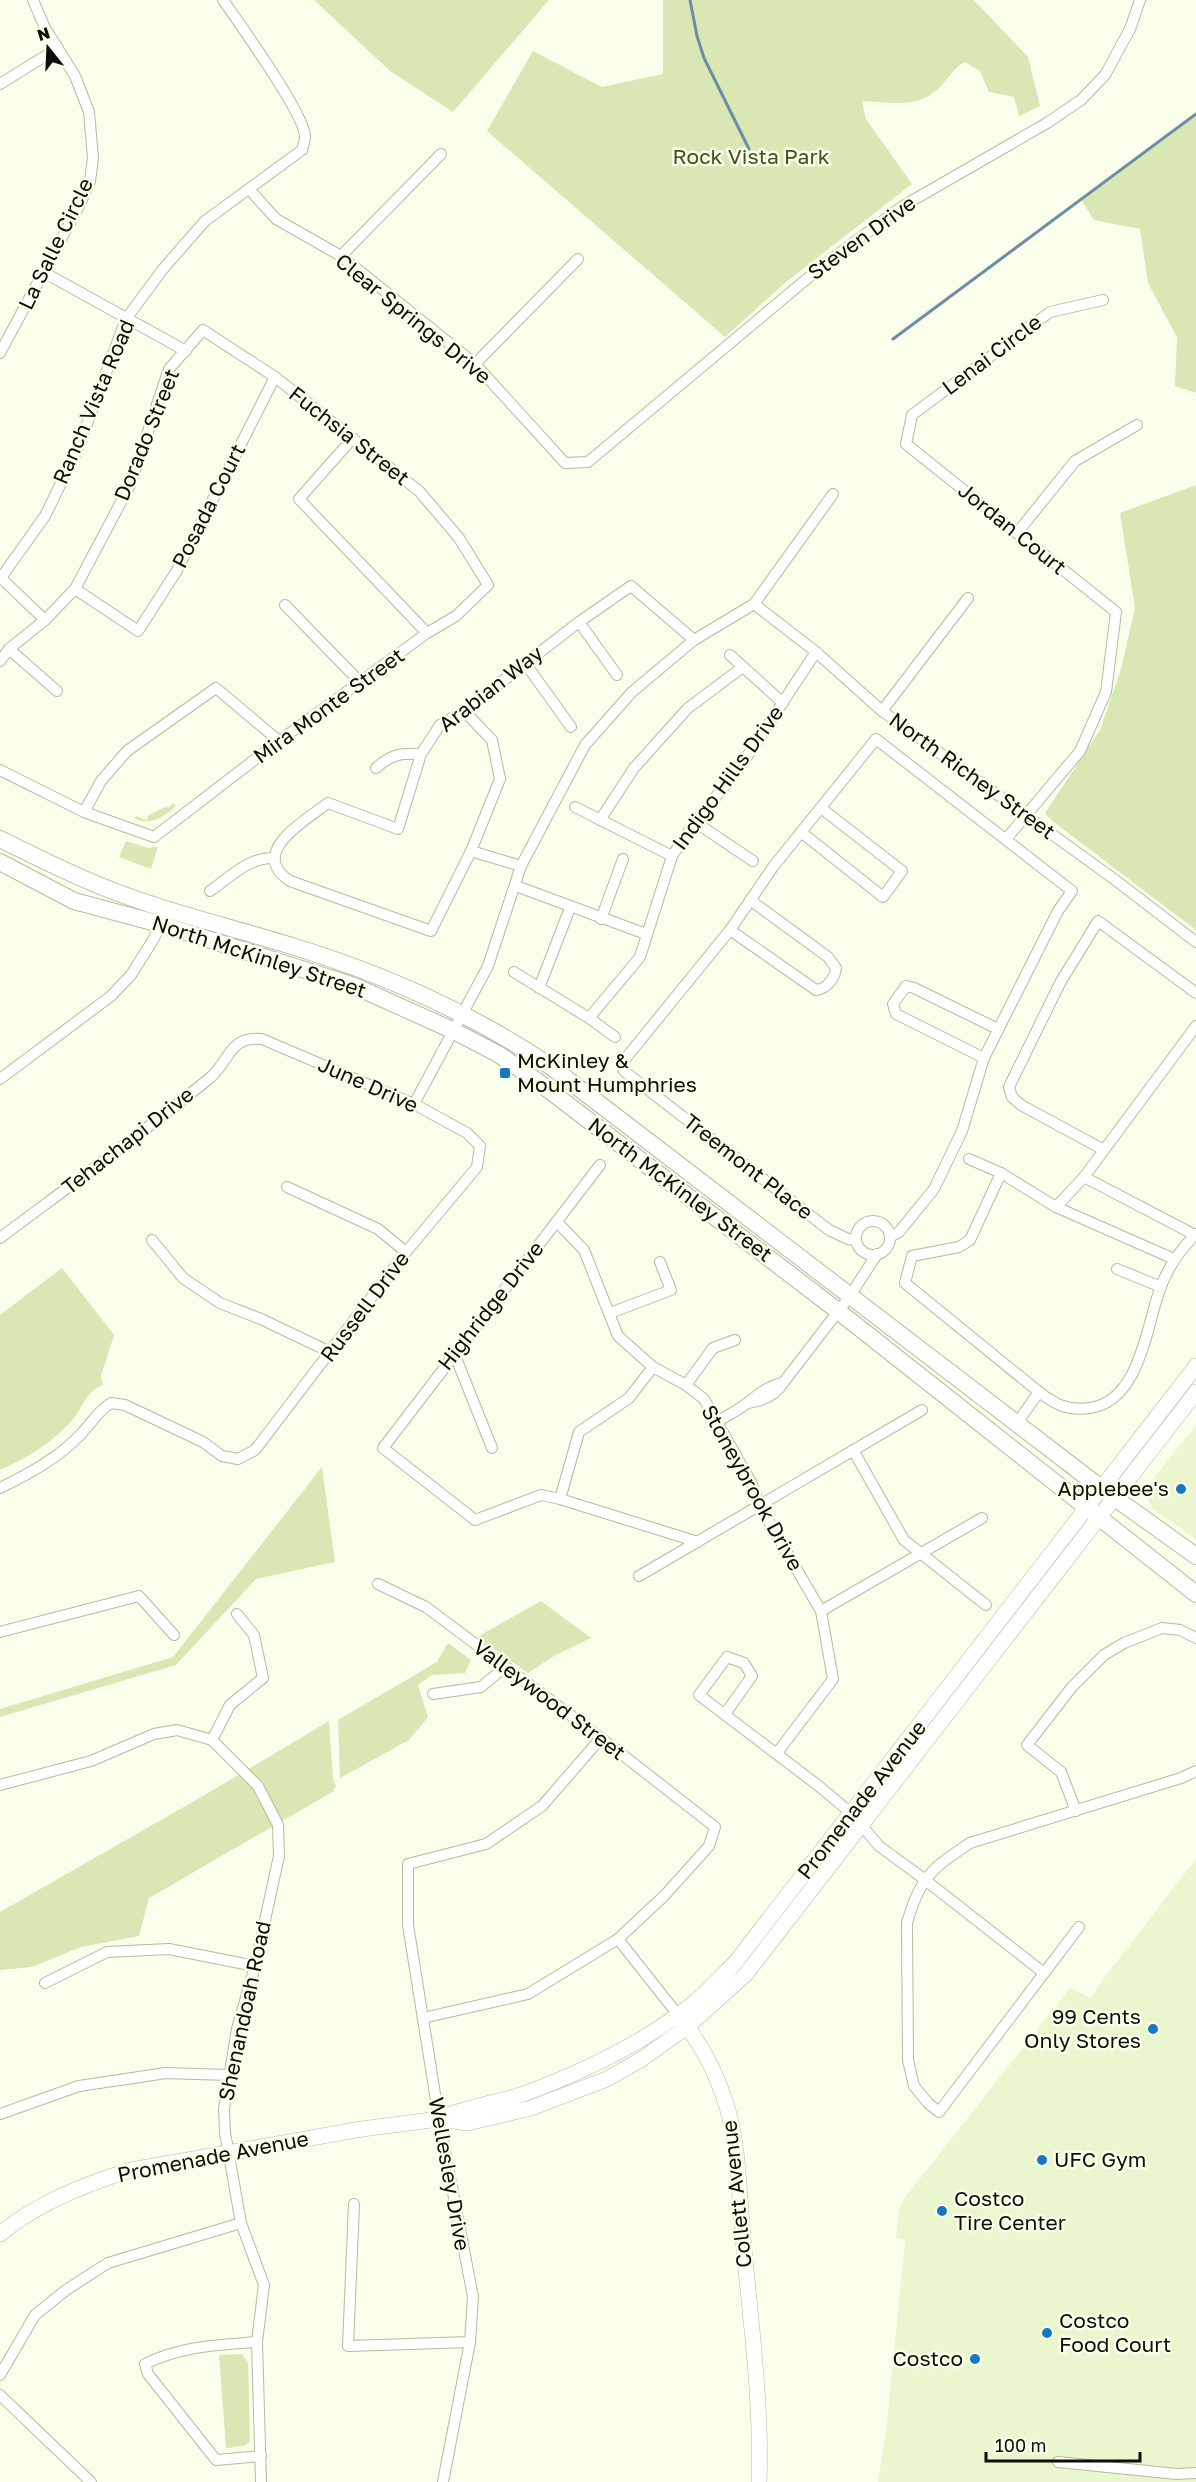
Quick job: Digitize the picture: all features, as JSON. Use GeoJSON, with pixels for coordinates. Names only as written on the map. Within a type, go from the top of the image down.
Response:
{"type":"FeatureCollection","features":[{"type":"Feature","properties":{"kind":"main road","name":"North McKinley Street"},"geometry":{"type":"LineString","coordinates":[[0,839],[163,917],[352,985],[452,1030],[498,1054],[537,1081],[838,1311],[1196,1594]]}},
{"type":"Feature","properties":{"kind":"main road","name":"North McKinley Street"},"geometry":{"type":"LineString","coordinates":[[0,862],[74,901],[163,917],[295,947],[358,968],[461,1012],[514,1042],[550,1066],[1107,1493],[1196,1556]]}},
{"type":"Feature","properties":{"kind":"main road","name":"Promenade Avenue"},"geometry":{"type":"LineString","coordinates":[[0,2234],[62,2195],[106,2177],[131,2170],[439,2119],[468,2123],[531,2108],[607,2079],[642,2059],[682,2021],[746,1974],[861,1827],[1094,1512],[1196,1366]]}},
{"type":"Feature","properties":{"kind":"main road","name":"Promenade Avenue"},"geometry":{"type":"LineString","coordinates":[[1107,1493],[1196,1392]]}},
{"type":"Feature","properties":{"kind":"main road","name":"Promenade Avenue"},"geometry":{"type":"LineString","coordinates":[[682,2021],[696,2001],[735,1964],[1094,1512]]}},
{"type":"Feature","properties":{"kind":"main road","name":"Collett Avenue"},"geometry":{"type":"LineString","coordinates":[[682,2021],[703,2049],[717,2078],[730,2121],[753,2353],[760,2448],[759,2482]]}},
{"type":"Feature","properties":{"kind":"street","name":"La Salle Circle"},"geometry":{"type":"LineString","coordinates":[[0,353],[45,273],[90,181],[93,158],[89,111],[75,76],[45,28],[33,0]]}},
{"type":"Feature","properties":{"kind":"street","name":"Ranch Vista Road"},"geometry":{"type":"LineString","coordinates":[[1,578],[45,516],[78,448],[126,319],[163,269],[205,221],[302,150],[305,136],[297,116],[273,75],[223,0]]}},
{"type":"Feature","properties":{"kind":"street","name":"Steven Drive"},"geometry":{"type":"LineString","coordinates":[[565,463],[588,462],[821,267],[903,206],[1047,123],[1081,100],[1105,75],[1130,29],[1140,0]]}},
{"type":"Feature","properties":{"kind":"street"},"geometry":{"type":"LineString","coordinates":[[0,84],[58,48]]}},
{"type":"Feature","properties":{"kind":"street"},"geometry":{"type":"LineString","coordinates":[[340,256],[441,154]]}},
{"type":"Feature","properties":{"kind":"street","name":"Clear Springs Drive"},"geometry":{"type":"LineString","coordinates":[[249,189],[276,219],[340,256],[475,364],[565,463]]}},
{"type":"Feature","properties":{"kind":"street"},"geometry":{"type":"LineString","coordinates":[[475,364],[578,259]]}},
{"type":"Feature","properties":{"kind":"street"},"geometry":{"type":"LineString","coordinates":[[45,273],[186,351]]}},
{"type":"Feature","properties":{"kind":"street","name":"Lenai Circle"},"geometry":{"type":"LineString","coordinates":[[906,442],[912,415],[1050,312],[1103,300]]}},
{"type":"Feature","properties":{"kind":"street","name":"Fuchsia Street"},"geometry":{"type":"LineString","coordinates":[[186,351],[203,330],[274,377],[419,491],[459,538],[488,585]]}},
{"type":"Feature","properties":{"kind":"street","name":"Dorado Street"},"geometry":{"type":"LineString","coordinates":[[0,661],[75,589],[130,485],[169,369],[186,351]]}},
{"type":"Feature","properties":{"kind":"street","name":"Posada Court"},"geometry":{"type":"LineString","coordinates":[[75,589],[138,631],[176,572],[274,377]]}},
{"type":"Feature","properties":{"kind":"street"},"geometry":{"type":"LineString","coordinates":[[1017,533],[1075,460],[1137,425]]}},
{"type":"Feature","properties":{"kind":"street"},"geometry":{"type":"LineString","coordinates":[[352,439],[299,499],[427,633]]}},
{"type":"Feature","properties":{"kind":"street","name":"Jordan Court"},"geometry":{"type":"LineString","coordinates":[[906,442],[1116,612],[1106,692],[1080,750],[1026,816]]}},
{"type":"Feature","properties":{"kind":"street"},"geometry":{"type":"LineString","coordinates":[[414,1104],[461,1012],[488,966],[521,866],[585,745],[632,692],[694,640],[754,604],[832,494]]}},
{"type":"Feature","properties":{"kind":"street"},"geometry":{"type":"LineString","coordinates":[[1,578],[45,620]]}},
{"type":"Feature","properties":{"kind":"street","name":"Mira Monte Street"},"geometry":{"type":"LineString","coordinates":[[84,812],[154,837],[279,741],[427,633],[456,616],[488,585]]}},
{"type":"Feature","properties":{"kind":"street","name":"Arabian Way"},"geometry":{"type":"LineString","coordinates":[[274,858],[276,849],[286,837],[328,802],[398,829],[421,754],[440,726],[464,711],[579,622],[631,586],[694,640]]}},
{"type":"Feature","properties":{"kind":"street"},"geometry":{"type":"LineString","coordinates":[[882,711],[968,598]]}},
{"type":"Feature","properties":{"kind":"street","name":"North Richey Street"},"geometry":{"type":"LineString","coordinates":[[754,604],[816,652],[882,711],[1196,942]]}},
{"type":"Feature","properties":{"kind":"street"},"geometry":{"type":"LineString","coordinates":[[285,605],[360,682]]}},
{"type":"Feature","properties":{"kind":"street"},"geometry":{"type":"LineString","coordinates":[[579,622],[617,675]]}},
{"type":"Feature","properties":{"kind":"street"},"geometry":{"type":"LineString","coordinates":[[9,650],[57,692]]}},
{"type":"Feature","properties":{"kind":"street","name":"Indigo Hills Drive"},"geometry":{"type":"LineString","coordinates":[[588,1018],[640,957],[672,856],[694,822],[738,770],[816,652]]}},
{"type":"Feature","properties":{"kind":"street"},"geometry":{"type":"LineString","coordinates":[[730,656],[783,703]]}},
{"type":"Feature","properties":{"kind":"street"},"geometry":{"type":"LineString","coordinates":[[525,663],[571,727]]}},
{"type":"Feature","properties":{"kind":"street"},"geometry":{"type":"LineString","coordinates":[[600,820],[634,768],[688,708],[743,667]]}},
{"type":"Feature","properties":{"kind":"street"},"geometry":{"type":"LineString","coordinates":[[0,770],[84,812],[101,781],[127,751],[216,688],[279,741]]}},
{"type":"Feature","properties":{"kind":"street"},"geometry":{"type":"LineString","coordinates":[[210,891],[254,860],[274,858],[280,875],[290,881],[431,931],[471,851],[501,779],[492,740],[464,711]]}},
{"type":"Feature","properties":{"kind":"street"},"geometry":{"type":"LineString","coordinates":[[717,1422],[748,1403],[778,1391],[850,1296],[877,1254],[886,1248],[890,1237],[899,1232],[934,1189],[962,1131],[984,1058],[1058,911],[1072,891],[876,739],[801,832],[750,900],[730,930],[816,990],[827,985],[835,975],[836,968],[828,957],[750,900]]}},
{"type":"Feature","properties":{"kind":"street"},"geometry":{"type":"LineString","coordinates":[[376,768],[387,758],[402,753],[421,754]]}},
{"type":"Feature","properties":{"kind":"street"},"geometry":{"type":"LineString","coordinates":[[575,807],[672,856]]}},
{"type":"Feature","properties":{"kind":"street"},"geometry":{"type":"LineString","coordinates":[[801,832],[883,897],[902,871],[821,807]]}},
{"type":"Feature","properties":{"kind":"street"},"geometry":{"type":"LineString","coordinates":[[1006,839],[1026,816]]}},
{"type":"Feature","properties":{"kind":"street"},"geometry":{"type":"LineString","coordinates":[[694,822],[753,861]]}},
{"type":"Feature","properties":{"kind":"street"},"geometry":{"type":"LineString","coordinates":[[471,851],[521,866]]}},
{"type":"Feature","properties":{"kind":"street"},"geometry":{"type":"LineString","coordinates":[[602,919],[623,859]]}},
{"type":"Feature","properties":{"kind":"street"},"geometry":{"type":"LineString","coordinates":[[516,886],[570,908],[646,934]]}},
{"type":"Feature","properties":{"kind":"street"},"geometry":{"type":"LineString","coordinates":[[539,988],[570,908]]}},
{"type":"Feature","properties":{"kind":"street"},"geometry":{"type":"LineString","coordinates":[[0,1079],[111,996],[132,975],[153,941],[163,917]]}},
{"type":"Feature","properties":{"kind":"street"},"geometry":{"type":"LineString","coordinates":[[1104,1150],[1021,1105],[1012,1096],[1009,1086],[1060,983],[1098,921],[1196,993]]}},
{"type":"Feature","properties":{"kind":"street","name":"Treemont Place"},"geometry":{"type":"LineString","coordinates":[[730,930],[621,1064],[624,1071],[829,1230],[855,1240]]}},
{"type":"Feature","properties":{"kind":"street"},"geometry":{"type":"LineString","coordinates":[[514,972],[615,1037]]}},
{"type":"Feature","properties":{"kind":"street"},"geometry":{"type":"LineString","coordinates":[[984,1058],[896,1014],[893,1004],[906,986],[998,1029]]}},
{"type":"Feature","properties":{"kind":"street"},"geometry":{"type":"LineString","coordinates":[[1056,1207],[1084,1177],[1196,1026]]}},
{"type":"Feature","properties":{"kind":"street","name":"June Drive"},"geometry":{"type":"LineString","coordinates":[[249,1038],[262,1039],[414,1104],[467,1133],[480,1146]]}},
{"type":"Feature","properties":{"kind":"street","name":"Tehachapi Drive"},"geometry":{"type":"LineString","coordinates":[[0,1238],[149,1128],[215,1073],[237,1043],[249,1038]]}},
{"type":"Feature","properties":{"kind":"street","name":"Russell Drive"},"geometry":{"type":"LineString","coordinates":[[0,1488],[49,1462],[82,1433],[98,1411],[111,1403],[125,1405],[203,1442],[222,1456],[238,1459],[255,1450],[406,1252],[477,1167],[480,1146]]}},
{"type":"Feature","properties":{"kind":"street"},"geometry":{"type":"LineString","coordinates":[[969,1159],[1001,1173],[1056,1207],[1174,1259]]}},
{"type":"Feature","properties":{"kind":"street","name":"Highridge Drive"},"geometry":{"type":"LineString","coordinates":[[560,1499],[541,1495],[475,1520],[383,1448],[600,1165]]}},
{"type":"Feature","properties":{"kind":"street"},"geometry":{"type":"LineString","coordinates":[[1001,1173],[970,1240],[959,1247],[912,1256],[905,1283],[1054,1404],[1068,1409],[1094,1407],[1117,1394],[1132,1375],[1148,1335],[1161,1287],[1174,1259],[1195,1235],[1084,1177]]}},
{"type":"Feature","properties":{"kind":"street"},"geometry":{"type":"LineString","coordinates":[[287,1187],[378,1229],[406,1252]]}},
{"type":"Feature","properties":{"kind":"street"},"geometry":{"type":"LineString","coordinates":[[877,1254],[866,1253],[857,1245],[855,1240],[858,1228],[872,1220],[886,1227],[890,1237]]}},
{"type":"Feature","properties":{"kind":"street","name":"Stoneybrook Drive"},"geometry":{"type":"LineString","coordinates":[[557,1222],[584,1251],[618,1336],[653,1367],[686,1385],[704,1400],[752,1484],[759,1505],[821,1611],[833,1679],[777,1753]]}},
{"type":"Feature","properties":{"kind":"street"},"geometry":{"type":"LineString","coordinates":[[152,1240],[183,1278],[220,1303],[261,1319],[330,1352]]}},
{"type":"Feature","properties":{"kind":"street"},"geometry":{"type":"LineString","coordinates":[[610,1313],[671,1290],[660,1262]]}},
{"type":"Feature","properties":{"kind":"street"},"geometry":{"type":"LineString","coordinates":[[1117,1269],[1161,1287]]}},
{"type":"Feature","properties":{"kind":"street"},"geometry":{"type":"LineString","coordinates":[[686,1385],[713,1348],[735,1340]]}},
{"type":"Feature","properties":{"kind":"street"},"geometry":{"type":"LineString","coordinates":[[454,1353],[492,1448]]}},
{"type":"Feature","properties":{"kind":"street"},"geometry":{"type":"LineString","coordinates":[[653,1367],[629,1398],[579,1432],[560,1499],[698,1542]]}},
{"type":"Feature","properties":{"kind":"street"},"geometry":{"type":"LineString","coordinates":[[1017,1423],[1039,1392]]}},
{"type":"Feature","properties":{"kind":"street"},"geometry":{"type":"LineString","coordinates":[[639,1576],[922,1410]]}},
{"type":"Feature","properties":{"kind":"street"},"geometry":{"type":"LineString","coordinates":[[853,1450],[904,1540],[986,1605]]}},
{"type":"Feature","properties":{"kind":"street"},"geometry":{"type":"LineString","coordinates":[[821,1611],[982,1518]]}},
{"type":"Feature","properties":{"kind":"street","name":"Valleywood Street"},"geometry":{"type":"LineString","coordinates":[[378,1584],[426,1608],[601,1738],[715,1827],[709,1846],[664,1896],[618,1940]]}},
{"type":"Feature","properties":{"kind":"street"},"geometry":{"type":"LineString","coordinates":[[0,1632],[139,1596],[174,1635]]}},
{"type":"Feature","properties":{"kind":"street"},"geometry":{"type":"LineString","coordinates":[[0,1785],[91,1761],[154,1734],[177,1730],[212,1740],[230,1705],[263,1678],[254,1635],[237,1614]]}},
{"type":"Feature","properties":{"kind":"street"},"geometry":{"type":"LineString","coordinates":[[1076,1810],[1061,1772],[1027,1745],[1072,1687],[1104,1655],[1124,1643],[1162,1628],[1180,1630],[1196,1638]]}},
{"type":"Feature","properties":{"kind":"street"},"geometry":{"type":"LineString","coordinates":[[725,1714],[752,1676],[744,1663],[727,1657],[699,1695],[777,1753],[852,1814],[879,1846],[1044,1972]]}},
{"type":"Feature","properties":{"kind":"street"},"geometry":{"type":"LineString","coordinates":[[433,1694],[481,1686],[505,1667]]}},
{"type":"Feature","properties":{"kind":"street","name":"Wellesley Drive"},"geometry":{"type":"LineString","coordinates":[[443,2482],[470,2342],[473,2297],[439,2119],[408,1924],[408,1864],[486,1844],[542,1806],[601,1738]]}},
{"type":"Feature","properties":{"kind":"street","name":"Shenandoah Road"},"geometry":{"type":"LineString","coordinates":[[212,1740],[258,1786],[278,1826],[279,1856],[255,1966],[237,2029],[224,2109],[241,2223],[264,2285],[257,2342],[261,2482]]}},
{"type":"Feature","properties":{"kind":"street"},"geometry":{"type":"LineString","coordinates":[[1079,1927],[939,2112],[914,2086],[908,2060],[908,1923],[913,1902],[924,1879],[946,1859],[970,1843],[1181,1779],[1196,1771]]}},
{"type":"Feature","properties":{"kind":"street"},"geometry":{"type":"LineString","coordinates":[[423,2018],[528,1994],[618,1940]]}},
{"type":"Feature","properties":{"kind":"street","name":"Collett Avenue"},"geometry":{"type":"LineString","coordinates":[[618,1940],[682,2021]]}},
{"type":"Feature","properties":{"kind":"street"},"geometry":{"type":"LineString","coordinates":[[45,1983],[107,1952],[169,1949],[255,1966]]}},
{"type":"Feature","properties":{"kind":"street"},"geometry":{"type":"LineString","coordinates":[[0,2114],[79,2086],[166,2073],[228,2075]]}},
{"type":"Feature","properties":{"kind":"street"},"geometry":{"type":"LineString","coordinates":[[354,2204],[348,2346],[470,2342]]}},
{"type":"Feature","properties":{"kind":"street"},"geometry":{"type":"LineString","coordinates":[[0,2375],[35,2315],[66,2290],[108,2263],[241,2223]]}},
{"type":"Feature","properties":{"kind":"street"},"geometry":{"type":"LineString","coordinates":[[257,2342],[192,2348],[165,2354],[145,2364],[148,2373],[216,2460],[261,2457]]}},
{"type":"Feature","properties":{"kind":"street"},"geometry":{"type":"LineString","coordinates":[[0,2395],[91,2482]]}},
{"type":"Feature","properties":{"kind":"street"},"geometry":{"type":"LineString","coordinates":[[1058,2462],[1177,2474],[1196,2473]]}},
{"type":"Feature","properties":{"kind":"shaded area"},"geometry":{"type":"Polygon","coordinates":[[[1196,1425],[1196,1539],[1153,1509],[1146,1495],[1146,1488],[1196,1425]]]}},
{"type":"Feature","properties":{"kind":"shaded area"},"geometry":{"type":"Polygon","coordinates":[[[1196,1859],[1196,2482],[878,2482],[886,2432],[905,2240],[896,2238],[899,2210],[903,2200],[1070,1988],[1091,1998],[1196,1859]]]}},
{"type":"Feature","properties":{"kind":"green space"},"geometry":{"type":"Polygon","coordinates":[[[314,0],[549,0],[453,112],[390,71],[314,0]]]}},
{"type":"Feature","properties":{"kind":"green space","name":"Rock Vista Park"},"geometry":{"type":"Polygon","coordinates":[[[663,0],[974,0],[1028,57],[1040,106],[1019,116],[1014,97],[989,92],[980,71],[965,62],[933,93],[924,98],[905,103],[862,101],[866,119],[912,184],[786,282],[725,337],[487,131],[533,51],[602,87],[663,74],[663,0]]]}},
{"type":"Feature","properties":{"kind":"green space"},"geometry":{"type":"Polygon","coordinates":[[[1196,114],[1196,393],[1175,386],[1177,337],[1148,283],[1140,229],[1094,220],[1081,199],[1196,114]]]}},
{"type":"Feature","properties":{"kind":"green space"},"geometry":{"type":"Polygon","coordinates":[[[1196,485],[1196,930],[1051,820],[1045,813],[1100,730],[1121,669],[1135,608],[1120,513],[1196,485]]]}},
{"type":"Feature","properties":{"kind":"green space"},"geometry":{"type":"Polygon","coordinates":[[[173,803],[176,806],[157,819],[141,821],[135,819],[136,816],[146,820],[149,815],[165,807],[168,808],[173,803]]]}},
{"type":"Feature","properties":{"kind":"green space"},"geometry":{"type":"Polygon","coordinates":[[[126,841],[148,848],[158,847],[151,869],[119,857],[126,841]]]}},
{"type":"Feature","properties":{"kind":"green space"},"geometry":{"type":"Polygon","coordinates":[[[62,1268],[114,1335],[101,1376],[103,1385],[89,1395],[73,1419],[58,1435],[30,1455],[0,1470],[0,1315],[62,1268]]]}},
{"type":"Feature","properties":{"kind":"green space"},"geometry":{"type":"Polygon","coordinates":[[[322,1467],[335,1562],[256,1579],[176,1665],[0,1717],[0,1709],[173,1657],[322,1467]]]}},
{"type":"Feature","properties":{"kind":"green space"},"geometry":{"type":"Polygon","coordinates":[[[541,1601],[591,1638],[554,1656],[528,1673],[477,1637],[541,1601]]]}},
{"type":"Feature","properties":{"kind":"green space"},"geometry":{"type":"Polygon","coordinates":[[[448,1643],[471,1660],[465,1673],[432,1675],[418,1685],[428,1717],[409,1740],[340,1778],[338,1720],[437,1662],[448,1643]]]}},
{"type":"Feature","properties":{"kind":"green space"},"geometry":{"type":"Polygon","coordinates":[[[329,1721],[333,1779],[336,1787],[334,1791],[149,1898],[139,1936],[81,1947],[32,1967],[0,1970],[0,1912],[329,1721]]]}},
{"type":"Feature","properties":{"kind":"green space"},"geometry":{"type":"Polygon","coordinates":[[[242,2354],[248,2362],[250,2441],[246,2445],[226,2448],[219,2355],[242,2354]]]}},
{"type":"Feature","properties":{"kind":"waterway"},"geometry":{"type":"LineString","coordinates":[[690,0],[704,58],[749,149]]}},
{"type":"Feature","properties":{"kind":"waterway"},"geometry":{"type":"LineString","coordinates":[[893,339],[1196,114]]}},
{"type":"Feature","properties":{"kind":"place","name":"McKinley & Mount Humphries"},"geometry":{"type":"Point","coordinates":[505,1073]}},
{"type":"Feature","properties":{"kind":"place","name":"Applebee's"},"geometry":{"type":"Point","coordinates":[1181,1489]}},
{"type":"Feature","properties":{"kind":"place","name":"99 Cents Only Stores"},"geometry":{"type":"Point","coordinates":[1153,2029]}},
{"type":"Feature","properties":{"kind":"place","name":"UFC Gym"},"geometry":{"type":"Point","coordinates":[1042,2160]}},
{"type":"Feature","properties":{"kind":"place","name":"Costco Tire Center"},"geometry":{"type":"Point","coordinates":[942,2211]}},
{"type":"Feature","properties":{"kind":"place","name":"Costco Food Court"},"geometry":{"type":"Point","coordinates":[1047,2333]}},
{"type":"Feature","properties":{"kind":"place","name":"Costco"},"geometry":{"type":"Point","coordinates":[975,2359]}}]}
